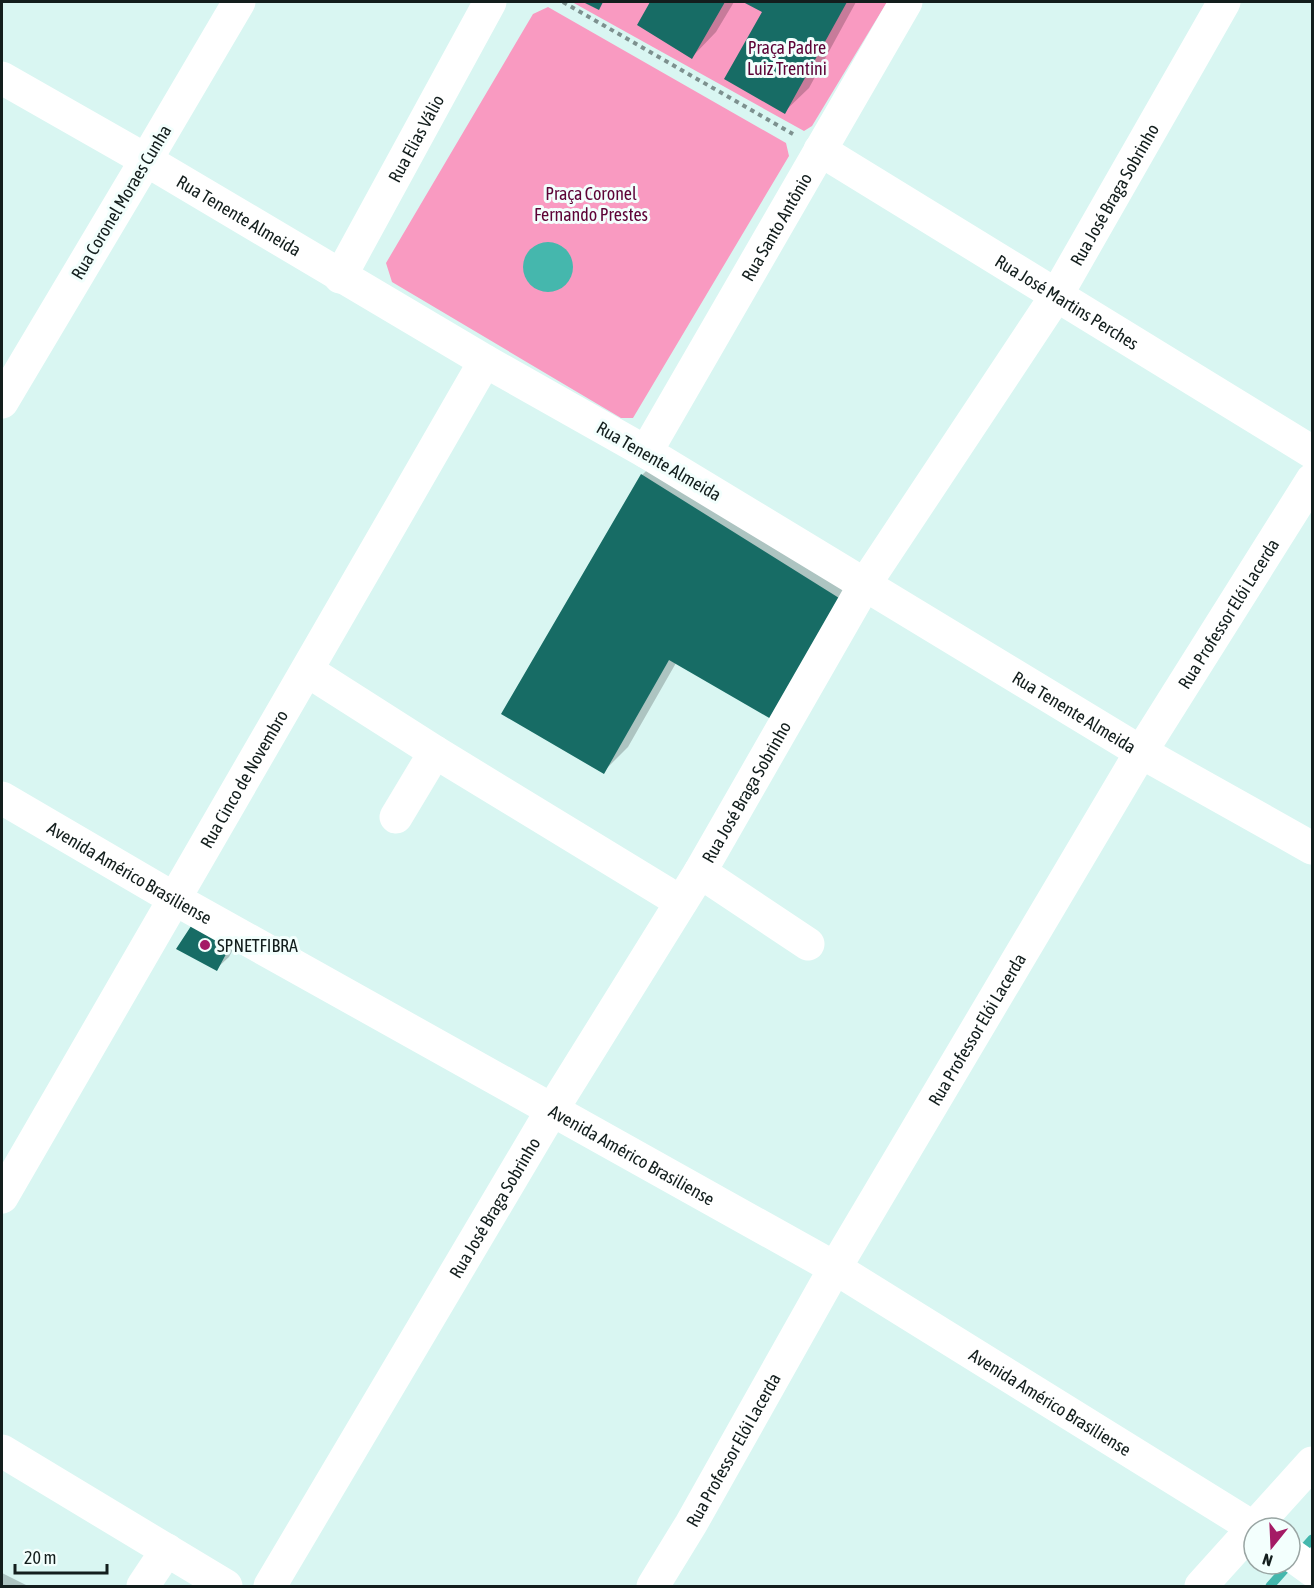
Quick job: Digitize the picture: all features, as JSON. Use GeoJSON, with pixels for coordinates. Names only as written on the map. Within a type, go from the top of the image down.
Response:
{"type":"FeatureCollection","features":[{"type":"Feature","properties":{"kind":"street","name":"Rua Coronel Moraes Cunha"},"geometry":{"type":"LineString","coordinates":[[2,402],[239,2]]}},
{"type":"Feature","properties":{"kind":"street","name":"Rua Elias Válio"},"geometry":{"type":"LineString","coordinates":[[340,277],[490,2]]}},
{"type":"Feature","properties":{"kind":"street","name":"Rua Santo Antônio"},"geometry":{"type":"LineString","coordinates":[[645,452],[906,2]]}},
{"type":"Feature","properties":{"kind":"street","name":"Rua José Braga Sobrinho"},"geometry":{"type":"LineString","coordinates":[[270,1587],[552,1110],[700,872],[865,584],[1056,296],[1224,2]]}},
{"type":"Feature","properties":{"kind":"street","name":"Rua Tenente Almeida"},"geometry":{"type":"LineString","coordinates":[[2,78],[146,160],[340,277],[645,452],[1141,752],[1312,848]]}},
{"type":"Feature","properties":{"kind":"street","name":"Rua José Martins Perches"},"geometry":{"type":"LineString","coordinates":[[820,150],[1312,452]]}},
{"type":"Feature","properties":{"kind":"street","name":"Rua Cinco de Novembro"},"geometry":{"type":"LineString","coordinates":[[2,1197],[173,898],[308,671],[485,361]]}},
{"type":"Feature","properties":{"kind":"street","name":"Rua Professor Elói Lacerda"},"geometry":{"type":"LineString","coordinates":[[653,1587],[835,1268],[1141,752],[1312,480]]}},
{"type":"Feature","properties":{"kind":"street"},"geometry":{"type":"LineString","coordinates":[[308,671],[435,752],[681,902]]}},
{"type":"Feature","properties":{"kind":"street"},"geometry":{"type":"LineString","coordinates":[[396,817],[435,752]]}},
{"type":"Feature","properties":{"kind":"street","name":"Avenida Américo Brasiliense"},"geometry":{"type":"LineString","coordinates":[[2,798],[173,898],[835,1268],[1242,1521]]}},
{"type":"Feature","properties":{"kind":"street"},"geometry":{"type":"LineString","coordinates":[[700,872],[808,944]]}},
{"type":"Feature","properties":{"kind":"street"},"geometry":{"type":"LineString","coordinates":[[2,1451],[226,1587]]}},
{"type":"Feature","properties":{"kind":"street"},"geometry":{"type":"LineString","coordinates":[[1265,1516],[1312,1463]]}},
{"type":"Feature","properties":{"kind":"street"},"geometry":{"type":"LineString","coordinates":[[1201,1587],[1242,1541]]}},
{"type":"Feature","properties":{"kind":"street"},"geometry":{"type":"LineString","coordinates":[[143,1587],[167,1550]]}},
{"type":"Feature","properties":{"kind":"path"},"geometry":{"type":"LineString","coordinates":[[563,2],[820,150]]}},
{"type":"Feature","properties":{"kind":"green space","name":"Praça Padre Luiz Trentini"},"geometry":{"type":"Polygon","coordinates":[[[572,2],[887,2],[812,126],[804,131],[572,2]]]}},
{"type":"Feature","properties":{"kind":"green space","name":"Praça Coronel Fernando Prestes"},"geometry":{"type":"Polygon","coordinates":[[[548,7],[786,143],[789,156],[633,418],[621,418],[392,282],[386,263],[533,14],[548,7]]]}},
{"type":"Feature","properties":{"kind":"water"},"geometry":{"type":"Polygon","coordinates":[[[548,242],[566,249],[573,267],[566,285],[548,292],[530,285],[523,267],[530,249],[548,242]]]}},
{"type":"Feature","properties":{"kind":"building"},"geometry":{"type":"Polygon","coordinates":[[[583,2],[603,2],[599,10],[583,2]]]}},
{"type":"Feature","properties":{"kind":"building"},"geometry":{"type":"Polygon","coordinates":[[[650,2],[725,2],[692,59],[637,25],[650,2]]]}},
{"type":"Feature","properties":{"kind":"building"},"geometry":{"type":"Polygon","coordinates":[[[743,2],[847,2],[785,114],[724,79],[762,12],[743,2]]]}},
{"type":"Feature","properties":{"kind":"building"},"geometry":{"type":"Polygon","coordinates":[[[641,474],[847,603],[771,719],[669,660],[604,774],[501,714],[641,474]]]}},
{"type":"Feature","properties":{"kind":"building","name":"SPNETFIBRA"},"geometry":{"type":"Polygon","coordinates":[[[195,920],[233,941],[217,971],[176,949],[195,920]]]}},
{"type":"Feature","properties":{"kind":"waterway"},"geometry":{"type":"LineString","coordinates":[[1270,1586],[1312,1539]]}},
{"type":"Feature","properties":{"kind":"place","name":"SPNETFIBRA"},"geometry":{"type":"Point","coordinates":[205,945]}}]}
